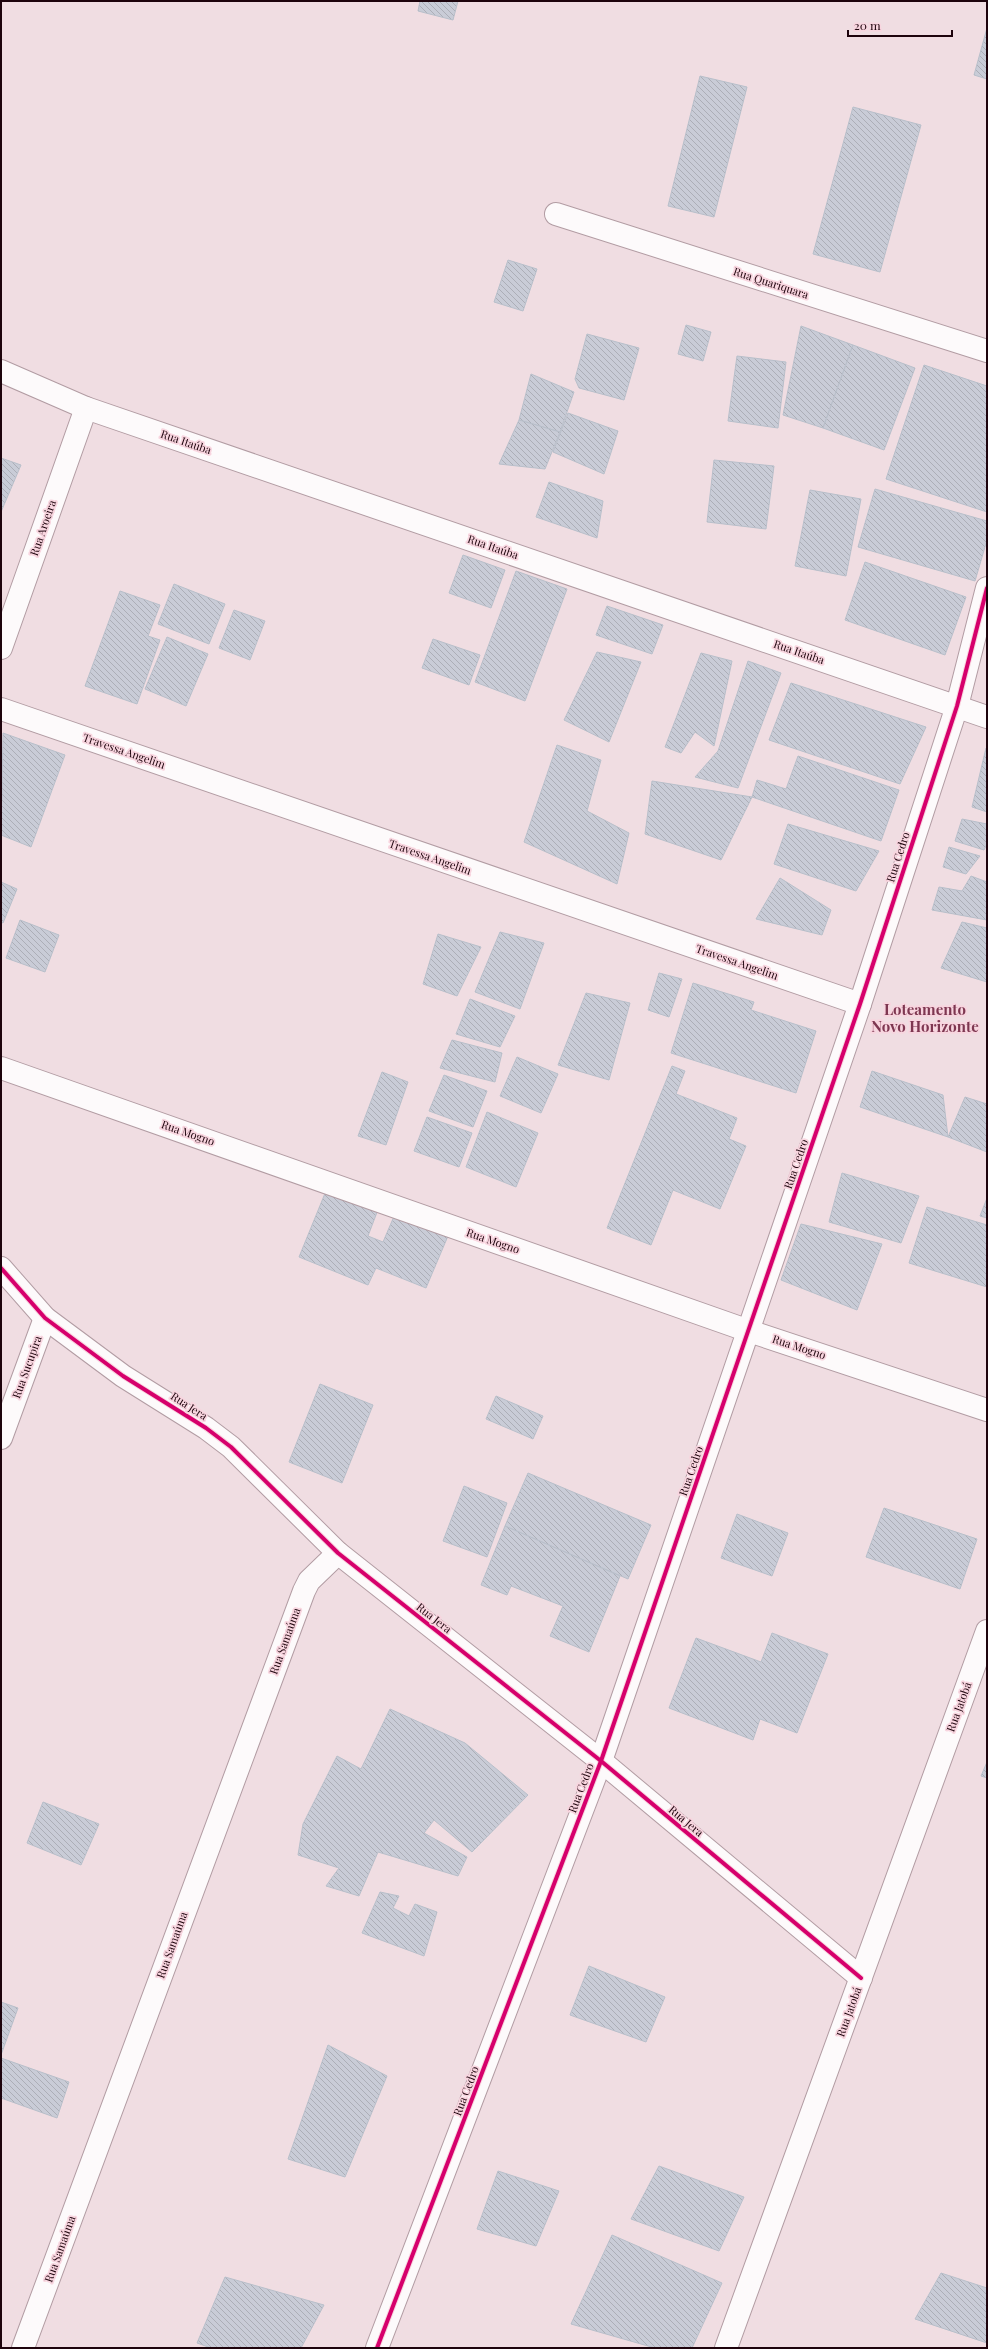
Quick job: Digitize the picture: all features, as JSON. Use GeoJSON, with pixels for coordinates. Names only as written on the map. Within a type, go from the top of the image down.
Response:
{"type":"FeatureCollection","features":[{"type":"Feature","properties":{"kind":"street","name":"Rua Quariquara"},"geometry":{"type":"LineString","coordinates":[[556,214],[987,351]]}},
{"type":"Feature","properties":{"kind":"street","name":"Rua Itaúba"},"geometry":{"type":"LineString","coordinates":[[1,371],[86,408],[987,717]]}},
{"type":"Feature","properties":{"kind":"street","name":"Rua Aroeira"},"geometry":{"type":"LineString","coordinates":[[1,648],[86,408]]}},
{"type":"Feature","properties":{"kind":"street","name":"Rua Cedro"},"geometry":{"type":"LineString","coordinates":[[377,2348],[601,1761],[860,1004],[957,706],[987,588]]}},
{"type":"Feature","properties":{"kind":"street","name":"Travessa Angelim"},"geometry":{"type":"LineString","coordinates":[[1,708],[860,1004]]}},
{"type":"Feature","properties":{"kind":"street","name":"Rua Mogno"},"geometry":{"type":"LineString","coordinates":[[1,1068],[749,1331],[987,1410]]}},
{"type":"Feature","properties":{"kind":"street","name":"Rua Jera"},"geometry":{"type":"LineString","coordinates":[[1,1268],[45,1318],[123,1376],[206,1428],[224,1442],[286,1500],[338,1553],[601,1761],[861,1978]]}},
{"type":"Feature","properties":{"kind":"street","name":"Rua Sucupira"},"geometry":{"type":"LineString","coordinates":[[1,1438],[45,1318]]}},
{"type":"Feature","properties":{"kind":"street","name":"Rua Samaúma"},"geometry":{"type":"LineString","coordinates":[[23,2348],[304,1591],[309,1581],[338,1553]]}},
{"type":"Feature","properties":{"kind":"street","name":"Rua Jatobá"},"geometry":{"type":"LineString","coordinates":[[726,2348],[987,1630]]}},
{"type":"Feature","properties":{"kind":"building"},"geometry":{"type":"Polygon","coordinates":[[[420,1],[458,1],[453,20],[418,11],[420,1]]]}},
{"type":"Feature","properties":{"kind":"building"},"geometry":{"type":"Polygon","coordinates":[[[987,28],[987,79],[974,75],[987,28]]]}},
{"type":"Feature","properties":{"kind":"building"},"geometry":{"type":"Polygon","coordinates":[[[700,76],[747,87],[714,217],[668,206],[700,76]]]}},
{"type":"Feature","properties":{"kind":"building"},"geometry":{"type":"Polygon","coordinates":[[[853,107],[921,125],[880,272],[813,254],[853,107]]]}},
{"type":"Feature","properties":{"kind":"building"},"geometry":{"type":"Polygon","coordinates":[[[508,260],[537,269],[523,311],[494,302],[508,260]]]}},
{"type":"Feature","properties":{"kind":"building"},"geometry":{"type":"Polygon","coordinates":[[[686,325],[711,332],[703,361],[678,354],[686,325]]]}},
{"type":"Feature","properties":{"kind":"building"},"geometry":{"type":"Polygon","coordinates":[[[801,326],[853,345],[823,428],[783,415],[801,326]]]}},
{"type":"Feature","properties":{"kind":"building"},"geometry":{"type":"Polygon","coordinates":[[[587,334],[639,348],[624,400],[579,388],[575,379],[587,334]]]}},
{"type":"Feature","properties":{"kind":"building"},"geometry":{"type":"Polygon","coordinates":[[[853,345],[915,368],[884,450],[823,428],[853,345]]]}},
{"type":"Feature","properties":{"kind":"building"},"geometry":{"type":"Polygon","coordinates":[[[737,356],[786,362],[778,428],[728,421],[737,356]]]}},
{"type":"Feature","properties":{"kind":"building"},"geometry":{"type":"Polygon","coordinates":[[[924,365],[987,386],[987,512],[886,479],[924,365]]]}},
{"type":"Feature","properties":{"kind":"building"},"geometry":{"type":"Polygon","coordinates":[[[531,374],[574,392],[560,432],[519,420],[531,374]]]}},
{"type":"Feature","properties":{"kind":"building"},"geometry":{"type":"Polygon","coordinates":[[[568,413],[618,431],[604,474],[553,452],[568,413]]]}},
{"type":"Feature","properties":{"kind":"building"},"geometry":{"type":"Polygon","coordinates":[[[519,420],[560,432],[545,469],[499,464],[519,420]]]}},
{"type":"Feature","properties":{"kind":"building"},"geometry":{"type":"Polygon","coordinates":[[[1,458],[21,465],[1,512],[1,458]]]}},
{"type":"Feature","properties":{"kind":"building"},"geometry":{"type":"Polygon","coordinates":[[[714,460],[774,466],[766,529],[707,522],[714,460]]]}},
{"type":"Feature","properties":{"kind":"building"},"geometry":{"type":"Polygon","coordinates":[[[549,482],[603,501],[597,538],[536,517],[549,482]]]}},
{"type":"Feature","properties":{"kind":"building"},"geometry":{"type":"Polygon","coordinates":[[[875,489],[987,521],[987,540],[975,581],[858,547],[875,489]]]}},
{"type":"Feature","properties":{"kind":"building"},"geometry":{"type":"Polygon","coordinates":[[[810,490],[861,499],[846,576],[795,566],[810,490]]]}},
{"type":"Feature","properties":{"kind":"building"},"geometry":{"type":"Polygon","coordinates":[[[463,555],[505,570],[491,608],[449,593],[463,555]]]}},
{"type":"Feature","properties":{"kind":"building"},"geometry":{"type":"Polygon","coordinates":[[[865,562],[966,597],[945,655],[845,620],[865,562]]]}},
{"type":"Feature","properties":{"kind":"building"},"geometry":{"type":"Polygon","coordinates":[[[516,571],[567,589],[525,701],[475,682],[516,571]]]}},
{"type":"Feature","properties":{"kind":"building"},"geometry":{"type":"Polygon","coordinates":[[[174,584],[225,604],[209,644],[158,624],[174,584]]]}},
{"type":"Feature","properties":{"kind":"building"},"geometry":{"type":"Polygon","coordinates":[[[120,591],[160,605],[148,636],[160,640],[137,704],[85,686],[120,591]]]}},
{"type":"Feature","properties":{"kind":"building"},"geometry":{"type":"Polygon","coordinates":[[[607,606],[663,625],[652,654],[596,635],[607,606]]]}},
{"type":"Feature","properties":{"kind":"building"},"geometry":{"type":"Polygon","coordinates":[[[234,610],[265,621],[250,660],[219,648],[234,610]]]}},
{"type":"Feature","properties":{"kind":"building"},"geometry":{"type":"Polygon","coordinates":[[[167,637],[208,654],[186,706],[145,689],[167,637]]]}},
{"type":"Feature","properties":{"kind":"building"},"geometry":{"type":"Polygon","coordinates":[[[433,639],[480,655],[469,685],[422,668],[433,639]]]}},
{"type":"Feature","properties":{"kind":"building"},"geometry":{"type":"Polygon","coordinates":[[[597,652],[641,662],[609,742],[564,720],[597,652]]]}},
{"type":"Feature","properties":{"kind":"building"},"geometry":{"type":"Polygon","coordinates":[[[701,653],[732,661],[714,746],[695,732],[681,753],[665,747],[701,653]]]}},
{"type":"Feature","properties":{"kind":"building"},"geometry":{"type":"Polygon","coordinates":[[[748,661],[781,673],[738,788],[695,777],[718,751],[748,661]]]}},
{"type":"Feature","properties":{"kind":"building"},"geometry":{"type":"Polygon","coordinates":[[[791,683],[926,727],[900,784],[769,740],[791,683]]]}},
{"type":"Feature","properties":{"kind":"building"},"geometry":{"type":"Polygon","coordinates":[[[3,733],[65,755],[31,847],[1,835],[3,733]]]}},
{"type":"Feature","properties":{"kind":"building"},"geometry":{"type":"Polygon","coordinates":[[[557,745],[601,760],[587,811],[629,833],[617,884],[524,842],[557,745]]]}},
{"type":"Feature","properties":{"kind":"building"},"geometry":{"type":"Polygon","coordinates":[[[987,748],[987,812],[972,807],[987,748]]]}},
{"type":"Feature","properties":{"kind":"building"},"geometry":{"type":"Polygon","coordinates":[[[798,756],[899,790],[881,841],[752,797],[757,780],[786,789],[798,756]]]}},
{"type":"Feature","properties":{"kind":"building"},"geometry":{"type":"Polygon","coordinates":[[[652,781],[752,797],[721,860],[645,834],[652,781]]]}},
{"type":"Feature","properties":{"kind":"building"},"geometry":{"type":"Polygon","coordinates":[[[962,819],[987,824],[987,844],[984,850],[955,841],[962,819]]]}},
{"type":"Feature","properties":{"kind":"building"},"geometry":{"type":"Polygon","coordinates":[[[788,824],[879,851],[856,891],[774,864],[788,824]]]}},
{"type":"Feature","properties":{"kind":"building"},"geometry":{"type":"Polygon","coordinates":[[[949,847],[980,856],[966,874],[943,867],[949,847]]]}},
{"type":"Feature","properties":{"kind":"building"},"geometry":{"type":"Polygon","coordinates":[[[971,876],[987,882],[987,920],[932,910],[939,887],[962,891],[971,876]]]}},
{"type":"Feature","properties":{"kind":"building"},"geometry":{"type":"Polygon","coordinates":[[[780,878],[831,910],[822,935],[756,919],[780,878]]]}},
{"type":"Feature","properties":{"kind":"building"},"geometry":{"type":"Polygon","coordinates":[[[1,882],[17,889],[3,923],[1,922],[1,882]]]}},
{"type":"Feature","properties":{"kind":"building"},"geometry":{"type":"Polygon","coordinates":[[[20,920],[59,935],[45,972],[6,958],[20,920]]]}},
{"type":"Feature","properties":{"kind":"building"},"geometry":{"type":"Polygon","coordinates":[[[962,922],[987,928],[987,982],[941,968],[962,922]]]}},
{"type":"Feature","properties":{"kind":"building"},"geometry":{"type":"Polygon","coordinates":[[[500,932],[544,943],[520,1009],[475,992],[500,932]]]}},
{"type":"Feature","properties":{"kind":"building"},"geometry":{"type":"Polygon","coordinates":[[[438,934],[481,947],[457,996],[423,984],[438,934]]]}},
{"type":"Feature","properties":{"kind":"building"},"geometry":{"type":"Polygon","coordinates":[[[659,973],[682,979],[669,1017],[648,1010],[659,973]]]}},
{"type":"Feature","properties":{"kind":"building"},"geometry":{"type":"Polygon","coordinates":[[[693,983],[754,1002],[751,1010],[816,1031],[796,1093],[671,1053],[693,983]]]}},
{"type":"Feature","properties":{"kind":"building"},"geometry":{"type":"Polygon","coordinates":[[[586,993],[630,1003],[609,1080],[558,1065],[586,993]]]}},
{"type":"Feature","properties":{"kind":"building"},"geometry":{"type":"Polygon","coordinates":[[[470,999],[515,1016],[500,1047],[456,1034],[470,999]]]}},
{"type":"Feature","properties":{"kind":"building"},"geometry":{"type":"Polygon","coordinates":[[[452,1040],[502,1053],[495,1082],[440,1068],[452,1040]]]}},
{"type":"Feature","properties":{"kind":"building"},"geometry":{"type":"Polygon","coordinates":[[[517,1057],[558,1074],[541,1113],[500,1096],[517,1057]]]}},
{"type":"Feature","properties":{"kind":"building"},"geometry":{"type":"Polygon","coordinates":[[[672,1066],[685,1071],[676,1094],[737,1118],[729,1139],[746,1146],[720,1209],[673,1190],[651,1245],[607,1228],[672,1066]]]}},
{"type":"Feature","properties":{"kind":"building"},"geometry":{"type":"Polygon","coordinates":[[[872,1071],[943,1095],[948,1137],[860,1107],[872,1071]]]}},
{"type":"Feature","properties":{"kind":"building"},"geometry":{"type":"Polygon","coordinates":[[[382,1072],[408,1082],[386,1145],[358,1136],[382,1072]]]}},
{"type":"Feature","properties":{"kind":"building"},"geometry":{"type":"Polygon","coordinates":[[[444,1075],[487,1091],[473,1127],[429,1111],[444,1075]]]}},
{"type":"Feature","properties":{"kind":"building"},"geometry":{"type":"Polygon","coordinates":[[[965,1097],[987,1104],[987,1152],[948,1137],[965,1097]]]}},
{"type":"Feature","properties":{"kind":"building"},"geometry":{"type":"Polygon","coordinates":[[[487,1112],[538,1133],[516,1187],[466,1167],[487,1112]]]}},
{"type":"Feature","properties":{"kind":"building"},"geometry":{"type":"Polygon","coordinates":[[[427,1117],[472,1133],[459,1167],[414,1151],[427,1117]]]}},
{"type":"Feature","properties":{"kind":"building"},"geometry":{"type":"Polygon","coordinates":[[[842,1173],[919,1196],[901,1243],[829,1222],[842,1173]]]}},
{"type":"Feature","properties":{"kind":"building"},"geometry":{"type":"Polygon","coordinates":[[[328,1186],[379,1207],[368,1236],[383,1242],[395,1214],[448,1236],[426,1288],[376,1268],[368,1285],[299,1257],[328,1186]]]}},
{"type":"Feature","properties":{"kind":"building"},"geometry":{"type":"Polygon","coordinates":[[[987,1198],[987,1218],[980,1216],[987,1198]]]}},
{"type":"Feature","properties":{"kind":"building"},"geometry":{"type":"Polygon","coordinates":[[[927,1207],[987,1225],[987,1287],[909,1263],[927,1207]]]}},
{"type":"Feature","properties":{"kind":"building"},"geometry":{"type":"Polygon","coordinates":[[[801,1224],[882,1244],[857,1310],[781,1280],[801,1224]]]}},
{"type":"Feature","properties":{"kind":"building"},"geometry":{"type":"Polygon","coordinates":[[[320,1384],[373,1405],[342,1483],[289,1462],[320,1384]]]}},
{"type":"Feature","properties":{"kind":"building"},"geometry":{"type":"Polygon","coordinates":[[[496,1396],[543,1416],[533,1439],[486,1419],[496,1396]]]}},
{"type":"Feature","properties":{"kind":"building"},"geometry":{"type":"Polygon","coordinates":[[[528,1473],[651,1525],[628,1579],[505,1526],[528,1473]]]}},
{"type":"Feature","properties":{"kind":"building"},"geometry":{"type":"Polygon","coordinates":[[[464,1486],[507,1503],[487,1557],[443,1541],[464,1486]]]}},
{"type":"Feature","properties":{"kind":"building"},"geometry":{"type":"Polygon","coordinates":[[[884,1508],[977,1539],[960,1589],[866,1557],[884,1508]]]}},
{"type":"Feature","properties":{"kind":"building"},"geometry":{"type":"Polygon","coordinates":[[[737,1514],[788,1533],[772,1576],[721,1558],[737,1514]]]}},
{"type":"Feature","properties":{"kind":"building"},"geometry":{"type":"Polygon","coordinates":[[[505,1526],[620,1576],[589,1652],[550,1636],[563,1606],[511,1586],[507,1595],[481,1585],[505,1526]]]}},
{"type":"Feature","properties":{"kind":"building"},"geometry":{"type":"Polygon","coordinates":[[[772,1633],[828,1654],[797,1733],[760,1719],[753,1740],[669,1708],[696,1638],[761,1662],[772,1633]]]}},
{"type":"Feature","properties":{"kind":"building"},"geometry":{"type":"Polygon","coordinates":[[[390,1709],[465,1743],[528,1795],[472,1852],[434,1820],[424,1833],[467,1857],[458,1876],[378,1852],[359,1896],[326,1886],[339,1868],[298,1855],[303,1824],[337,1756],[361,1769],[390,1709]]]}},
{"type":"Feature","properties":{"kind":"building"},"geometry":{"type":"Polygon","coordinates":[[[987,1762],[987,1778],[981,1776],[987,1762]]]}},
{"type":"Feature","properties":{"kind":"building"},"geometry":{"type":"Polygon","coordinates":[[[43,1802],[99,1824],[81,1865],[27,1843],[43,1802]]]}},
{"type":"Feature","properties":{"kind":"building"},"geometry":{"type":"Polygon","coordinates":[[[380,1892],[399,1896],[393,1908],[409,1916],[415,1904],[437,1912],[424,1956],[362,1933],[380,1892]]]}},
{"type":"Feature","properties":{"kind":"building"},"geometry":{"type":"Polygon","coordinates":[[[589,1966],[665,1997],[646,2042],[570,2015],[589,1966]]]}},
{"type":"Feature","properties":{"kind":"building"},"geometry":{"type":"Polygon","coordinates":[[[1,2002],[18,2008],[1,2055],[1,2002]]]}},
{"type":"Feature","properties":{"kind":"building"},"geometry":{"type":"Polygon","coordinates":[[[328,2045],[387,2076],[345,2177],[288,2159],[328,2045]]]}},
{"type":"Feature","properties":{"kind":"building"},"geometry":{"type":"Polygon","coordinates":[[[1,2058],[69,2082],[57,2118],[1,2098],[1,2058]]]}},
{"type":"Feature","properties":{"kind":"building"},"geometry":{"type":"Polygon","coordinates":[[[659,2166],[744,2197],[719,2251],[631,2219],[659,2166]]]}},
{"type":"Feature","properties":{"kind":"building"},"geometry":{"type":"Polygon","coordinates":[[[498,2171],[559,2191],[536,2246],[477,2229],[498,2171]]]}},
{"type":"Feature","properties":{"kind":"building"},"geometry":{"type":"Polygon","coordinates":[[[612,2235],[722,2283],[692,2348],[655,2348],[571,2324],[612,2235]]]}},
{"type":"Feature","properties":{"kind":"building"},"geometry":{"type":"Polygon","coordinates":[[[941,2273],[987,2288],[987,2343],[915,2319],[941,2273]]]}},
{"type":"Feature","properties":{"kind":"building"},"geometry":{"type":"Polygon","coordinates":[[[225,2277],[324,2305],[301,2348],[211,2348],[197,2343],[225,2277]]]}},
{"type":"Feature","properties":{"kind":"cycle path"},"geometry":{"type":"LineString","coordinates":[[377,2348],[601,1761],[860,1004],[957,706],[987,588]]}},
{"type":"Feature","properties":{"kind":"cycle path"},"geometry":{"type":"LineString","coordinates":[[1,1268],[45,1318],[123,1376],[206,1428],[231,1447],[338,1553],[601,1761],[861,1978]]}},
{"type":"Feature","properties":{"kind":"district","name":"Loteamento Novo Horizonte"},"geometry":{"type":"Point","coordinates":[925,1018]}}]}
